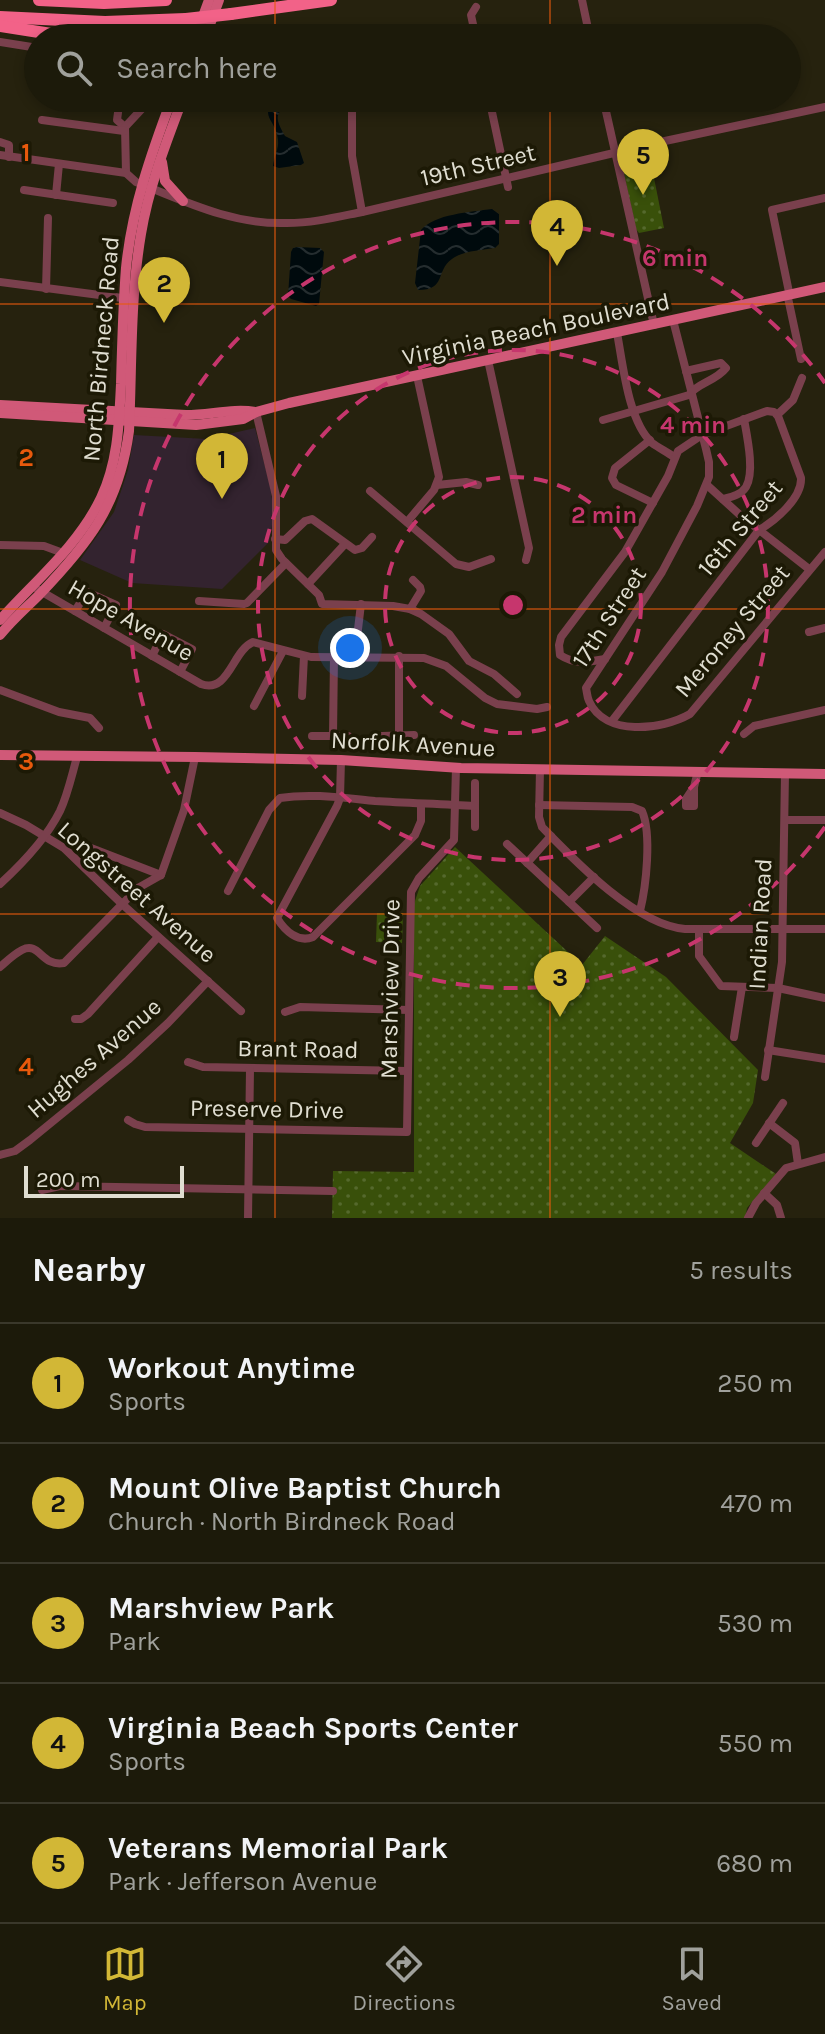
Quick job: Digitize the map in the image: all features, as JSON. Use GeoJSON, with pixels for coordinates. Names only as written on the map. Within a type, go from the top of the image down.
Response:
{"type":"FeatureCollection","features":[{"type":"Feature","properties":{"kind":"highway"},"geometry":{"type":"LineString","coordinates":[[39,0],[104,3],[166,0]]}},
{"type":"Feature","properties":{"kind":"highway"},"geometry":{"type":"LineString","coordinates":[[0,17],[105,22],[186,19],[331,0]]}},
{"type":"Feature","properties":{"kind":"highway"},"geometry":{"type":"LineString","coordinates":[[0,26],[24,30]]}},
{"type":"Feature","properties":{"kind":"main road"},"geometry":{"type":"LineString","coordinates":[[200,24],[209,0]]}},
{"type":"Feature","properties":{"kind":"main road"},"geometry":{"type":"LineString","coordinates":[[211,24],[219,0]]}},
{"type":"Feature","properties":{"kind":"main road","name":"North Birdneck Road"},"geometry":{"type":"LineString","coordinates":[[0,620],[73,558],[95,519],[111,473],[124,417],[130,299],[146,186],[168,112]]}},
{"type":"Feature","properties":{"kind":"main road","name":"North Birdneck Road"},"geometry":{"type":"LineString","coordinates":[[146,186],[178,112]]}},
{"type":"Feature","properties":{"kind":"main road"},"geometry":{"type":"LineString","coordinates":[[162,153],[162,170],[167,185],[183,201]]}},
{"type":"Feature","properties":{"kind":"main road","name":"Virginia Beach Boulevard"},"geometry":{"type":"LineString","coordinates":[[0,405],[203,425],[243,419],[289,403],[825,287]]}},
{"type":"Feature","properties":{"kind":"main road","name":"Virginia Beach Boulevard"},"geometry":{"type":"LineString","coordinates":[[0,413],[124,417]]}},
{"type":"Feature","properties":{"kind":"main road","name":"North Birdneck Road"},"geometry":{"type":"LineString","coordinates":[[0,635],[63,553],[95,519]]}},
{"type":"Feature","properties":{"kind":"main road","name":"Norfolk Avenue"},"geometry":{"type":"LineString","coordinates":[[0,755],[341,760],[456,767],[825,774]]}},
{"type":"Feature","properties":{"kind":"street"},"geometry":{"type":"LineString","coordinates":[[582,0],[587,24]]}},
{"type":"Feature","properties":{"kind":"street"},"geometry":{"type":"LineString","coordinates":[[473,24],[471,15],[476,7]]}},
{"type":"Feature","properties":{"kind":"street"},"geometry":{"type":"LineString","coordinates":[[0,42],[24,46]]}},
{"type":"Feature","properties":{"kind":"street","name":"19th Street"},"geometry":{"type":"LineString","coordinates":[[126,173],[146,186],[224,216],[268,223],[304,223],[507,183],[615,153],[825,107]]}},
{"type":"Feature","properties":{"kind":"street"},"geometry":{"type":"LineString","coordinates":[[1,142],[9,145],[4,156],[126,173],[124,129],[117,120],[118,112]]}},
{"type":"Feature","properties":{"kind":"street"},"geometry":{"type":"LineString","coordinates":[[124,129],[139,112]]}},
{"type":"Feature","properties":{"kind":"street"},"geometry":{"type":"LineString","coordinates":[[352,112],[352,156],[362,212]]}},
{"type":"Feature","properties":{"kind":"street"},"geometry":{"type":"LineString","coordinates":[[492,112],[507,183]]}},
{"type":"Feature","properties":{"kind":"street"},"geometry":{"type":"LineString","coordinates":[[606,112],[654,325]]}},
{"type":"Feature","properties":{"kind":"street"},"geometry":{"type":"LineString","coordinates":[[42,120],[124,129]]}},
{"type":"Feature","properties":{"kind":"street"},"geometry":{"type":"LineString","coordinates":[[56,195],[59,164]]}},
{"type":"Feature","properties":{"kind":"street"},"geometry":{"type":"LineString","coordinates":[[24,190],[113,203]]}},
{"type":"Feature","properties":{"kind":"street"},"geometry":{"type":"LineString","coordinates":[[801,359],[772,210],[825,198]]}},
{"type":"Feature","properties":{"kind":"street"},"geometry":{"type":"LineString","coordinates":[[46,289],[48,218]]}},
{"type":"Feature","properties":{"kind":"street"},"geometry":{"type":"LineString","coordinates":[[0,282],[130,299]]}},
{"type":"Feature","properties":{"kind":"street"},"geometry":{"type":"LineString","coordinates":[[673,320],[709,462],[707,485],[809,569]]}},
{"type":"Feature","properties":{"kind":"street"},"geometry":{"type":"LineString","coordinates":[[617,333],[633,411],[650,440],[674,457]]}},
{"type":"Feature","properties":{"kind":"street"},"geometry":{"type":"LineString","coordinates":[[488,360],[529,548],[526,560]]}},
{"type":"Feature","properties":{"kind":"street"},"geometry":{"type":"LineString","coordinates":[[603,420],[691,393],[726,368],[721,363],[686,371]]}},
{"type":"Feature","properties":{"kind":"street"},"geometry":{"type":"LineString","coordinates":[[407,522],[437,485],[439,477],[417,376]]}},
{"type":"Feature","properties":{"kind":"street"},"geometry":{"type":"LineString","coordinates":[[605,659],[584,663],[567,660],[560,655],[561,637],[614,569],[668,476],[674,457],[685,445],[702,435],[767,411],[777,415],[793,400],[802,378]]}},
{"type":"Feature","properties":{"kind":"street"},"geometry":{"type":"LineString","coordinates":[[256,412],[276,496],[276,550],[319,595],[322,604],[410,609],[438,624],[469,661],[494,674],[517,694]]}},
{"type":"Feature","properties":{"kind":"street","name":"16th Street"},"geometry":{"type":"LineString","coordinates":[[612,721],[759,530],[771,523],[802,484],[777,415]]}},
{"type":"Feature","properties":{"kind":"street"},"geometry":{"type":"LineString","coordinates":[[723,499],[739,494],[748,482],[749,450],[744,419]]}},
{"type":"Feature","properties":{"kind":"street"},"geometry":{"type":"LineString","coordinates":[[650,440],[615,468],[612,478],[616,485],[653,503]]}},
{"type":"Feature","properties":{"kind":"street"},"geometry":{"type":"LineString","coordinates":[[437,485],[466,482],[478,485]]}},
{"type":"Feature","properties":{"kind":"street","name":"17th Street"},"geometry":{"type":"LineString","coordinates":[[612,721],[595,709],[586,688],[662,572],[707,485]]}},
{"type":"Feature","properties":{"kind":"street"},"geometry":{"type":"LineString","coordinates":[[370,491],[460,565],[469,567],[491,559]]}},
{"type":"Feature","properties":{"kind":"street"},"geometry":{"type":"LineString","coordinates":[[275,539],[285,540],[305,521],[312,519],[352,549],[364,547],[372,537]]}},
{"type":"Feature","properties":{"kind":"street"},"geometry":{"type":"LineString","coordinates":[[308,584],[345,544]]}},
{"type":"Feature","properties":{"kind":"street"},"geometry":{"type":"LineString","coordinates":[[0,545],[44,546],[63,553]]}},
{"type":"Feature","properties":{"kind":"street","name":"Meroney Street"},"geometry":{"type":"LineString","coordinates":[[612,721],[632,727],[654,727],[690,714],[825,552]]}},
{"type":"Feature","properties":{"kind":"street"},"geometry":{"type":"LineString","coordinates":[[199,601],[247,603],[286,563]]}},
{"type":"Feature","properties":{"kind":"street"},"geometry":{"type":"LineString","coordinates":[[410,609],[421,589],[413,580]]}},
{"type":"Feature","properties":{"kind":"street","name":"Hope Avenue"},"geometry":{"type":"LineString","coordinates":[[37,589],[210,687],[224,678],[240,652],[253,642],[283,651]]}},
{"type":"Feature","properties":{"kind":"street"},"geometry":{"type":"LineString","coordinates":[[75,611],[87,592],[116,605],[104,628]]}},
{"type":"Feature","properties":{"kind":"street"},"geometry":{"type":"LineString","coordinates":[[356,646],[361,604]]}},
{"type":"Feature","properties":{"kind":"street"},"geometry":{"type":"LineString","coordinates":[[809,632],[825,628]]}},
{"type":"Feature","properties":{"kind":"street"},"geometry":{"type":"LineString","coordinates":[[152,656],[163,634],[192,649],[180,672]]}},
{"type":"Feature","properties":{"kind":"street"},"geometry":{"type":"LineString","coordinates":[[254,706],[283,651],[311,657],[424,658],[446,666],[497,704],[537,709],[547,707]]}},
{"type":"Feature","properties":{"kind":"street"},"geometry":{"type":"LineString","coordinates":[[302,696],[304,656]]}},
{"type":"Feature","properties":{"kind":"street"},"geometry":{"type":"LineString","coordinates":[[333,736],[334,656]]}},
{"type":"Feature","properties":{"kind":"street"},"geometry":{"type":"LineString","coordinates":[[399,656],[399,736]]}},
{"type":"Feature","properties":{"kind":"street"},"geometry":{"type":"LineString","coordinates":[[0,690],[59,712],[90,718],[99,728]]}},
{"type":"Feature","properties":{"kind":"street"},"geometry":{"type":"LineString","coordinates":[[744,734],[754,726],[825,710]]}},
{"type":"Feature","properties":{"kind":"street"},"geometry":{"type":"LineString","coordinates":[[382,736],[414,735]]}},
{"type":"Feature","properties":{"kind":"street"},"geometry":{"type":"LineString","coordinates":[[312,736],[348,736]]}},
{"type":"Feature","properties":{"kind":"street"},"geometry":{"type":"LineString","coordinates":[[0,884],[25,860],[61,809],[77,757]]}},
{"type":"Feature","properties":{"kind":"street"},"geometry":{"type":"LineString","coordinates":[[0,967],[27,948],[34,949],[48,962],[64,963],[138,888],[161,875],[184,810],[195,757]]}},
{"type":"Feature","properties":{"kind":"street"},"geometry":{"type":"LineString","coordinates":[[341,760],[340,798],[279,914],[279,922],[295,937],[313,937],[415,835],[421,821],[421,804]]}},
{"type":"Feature","properties":{"kind":"street","name":"Marshview Drive"},"geometry":{"type":"LineString","coordinates":[[407,1132],[411,892],[419,878],[453,843],[456,767]]}},
{"type":"Feature","properties":{"kind":"street"},"geometry":{"type":"LineString","coordinates":[[540,769],[540,823],[614,895],[670,928],[825,930]]}},
{"type":"Feature","properties":{"kind":"street"},"geometry":{"type":"LineString","coordinates":[[694,787],[698,771]]}},
{"type":"Feature","properties":{"kind":"street","name":"Indian Road"},"geometry":{"type":"LineString","coordinates":[[765,1077],[783,930],[785,773]]}},
{"type":"Feature","properties":{"kind":"street"},"geometry":{"type":"LineString","coordinates":[[475,783],[475,827]]}},
{"type":"Feature","properties":{"kind":"street"},"geometry":{"type":"LineString","coordinates":[[228,891],[269,810],[280,798],[295,796],[475,806]]}},
{"type":"Feature","properties":{"kind":"street"},"geometry":{"type":"LineString","coordinates":[[539,805],[632,807],[642,811],[646,826],[646,886],[640,911]]}},
{"type":"Feature","properties":{"kind":"street","name":"Longstreet Avenue"},"geometry":{"type":"LineString","coordinates":[[0,813],[64,848],[241,1011]]}},
{"type":"Feature","properties":{"kind":"street"},"geometry":{"type":"LineString","coordinates":[[785,820],[825,820]]}},
{"type":"Feature","properties":{"kind":"street"},"geometry":{"type":"LineString","coordinates":[[527,863],[551,836]]}},
{"type":"Feature","properties":{"kind":"street"},"geometry":{"type":"LineString","coordinates":[[507,844],[597,928]]}},
{"type":"Feature","properties":{"kind":"street"},"geometry":{"type":"LineString","coordinates":[[91,848],[161,875]]}},
{"type":"Feature","properties":{"kind":"street"},"geometry":{"type":"LineString","coordinates":[[569,902],[594,877]]}},
{"type":"Feature","properties":{"kind":"street"},"geometry":{"type":"LineString","coordinates":[[699,929],[699,956],[721,986],[778,988],[825,998]]}},
{"type":"Feature","properties":{"kind":"street"},"geometry":{"type":"LineString","coordinates":[[75,1019],[88,1014],[158,937]]}},
{"type":"Feature","properties":{"kind":"street","name":"Hughes Avenue"},"geometry":{"type":"LineString","coordinates":[[0,1155],[15,1151],[30,1140],[128,1060],[208,981]]}},
{"type":"Feature","properties":{"kind":"street"},"geometry":{"type":"LineString","coordinates":[[734,1037],[742,987]]}},
{"type":"Feature","properties":{"kind":"street"},"geometry":{"type":"LineString","coordinates":[[285,1012],[300,1007],[409,1010]]}},
{"type":"Feature","properties":{"kind":"street"},"geometry":{"type":"LineString","coordinates":[[768,1050],[825,1059]]}},
{"type":"Feature","properties":{"kind":"street","name":"Brant Road"},"geometry":{"type":"LineString","coordinates":[[188,1062],[203,1067],[250,1069],[408,1071]]}},
{"type":"Feature","properties":{"kind":"street"},"geometry":{"type":"LineString","coordinates":[[248,1218],[250,1069]]}},
{"type":"Feature","properties":{"kind":"street"},"geometry":{"type":"LineString","coordinates":[[756,1143],[783,1103]]}},
{"type":"Feature","properties":{"kind":"street","name":"Preserve Drive"},"geometry":{"type":"LineString","coordinates":[[128,1120],[145,1127],[407,1132]]}},
{"type":"Feature","properties":{"kind":"street"},"geometry":{"type":"LineString","coordinates":[[769,1123],[795,1143],[798,1164]]}},
{"type":"Feature","properties":{"kind":"street"},"geometry":{"type":"LineString","coordinates":[[748,1218],[786,1168],[825,1157]]}},
{"type":"Feature","properties":{"kind":"street"},"geometry":{"type":"LineString","coordinates":[[42,1190],[60,1186],[333,1191]]}},
{"type":"Feature","properties":{"kind":"street"},"geometry":{"type":"LineString","coordinates":[[764,1193],[777,1205],[781,1218]]}},
{"type":"Feature","properties":{"kind":"shaded area"},"geometry":{"type":"Polygon","coordinates":[[[255,428],[274,514],[269,542],[222,589],[132,583],[80,560],[114,512],[128,470],[134,435],[207,439],[255,428]]]}},
{"type":"Feature","properties":{"kind":"green space"},"geometry":{"type":"Polygon","coordinates":[[[650,158],[664,228],[639,233],[622,165],[650,158]]]}},
{"type":"Feature","properties":{"kind":"green space"},"geometry":{"type":"Polygon","coordinates":[[[455,847],[582,965],[605,936],[666,977],[758,1070],[753,1103],[730,1143],[776,1174],[747,1208],[745,1218],[332,1218],[333,1171],[414,1172],[414,904],[420,886],[455,847]]]}},
{"type":"Feature","properties":{"kind":"green space"},"geometry":{"type":"Polygon","coordinates":[[[377,913],[403,913],[402,943],[376,942],[377,913]]]}},
{"type":"Feature","properties":{"kind":"water"},"geometry":{"type":"Polygon","coordinates":[[[268,112],[280,112],[279,123],[285,136],[297,142],[304,163],[279,168],[273,166],[278,143],[268,112]]]}},
{"type":"Feature","properties":{"kind":"water"},"geometry":{"type":"Polygon","coordinates":[[[492,209],[499,214],[499,244],[495,248],[456,256],[447,264],[433,287],[418,290],[415,283],[421,230],[444,217],[492,209]]]}},
{"type":"Feature","properties":{"kind":"water"},"geometry":{"type":"Polygon","coordinates":[[[297,247],[320,248],[324,252],[319,304],[316,306],[288,296],[291,252],[297,247]]]}},
{"type":"Feature","properties":{"kind":"place","name":"Veterans Memorial Park"},"geometry":{"type":"Point","coordinates":[643,195]}},
{"type":"Feature","properties":{"kind":"place","name":"Virginia Beach Sports Center"},"geometry":{"type":"Point","coordinates":[557,266]}},
{"type":"Feature","properties":{"kind":"place","name":"Mount Olive Baptist Church"},"geometry":{"type":"Point","coordinates":[164,323]}},
{"type":"Feature","properties":{"kind":"place","name":"Workout Anytime"},"geometry":{"type":"Point","coordinates":[222,499]}},
{"type":"Feature","properties":{"kind":"place","name":"Marshview Park"},"geometry":{"type":"Point","coordinates":[560,1017]}}]}
